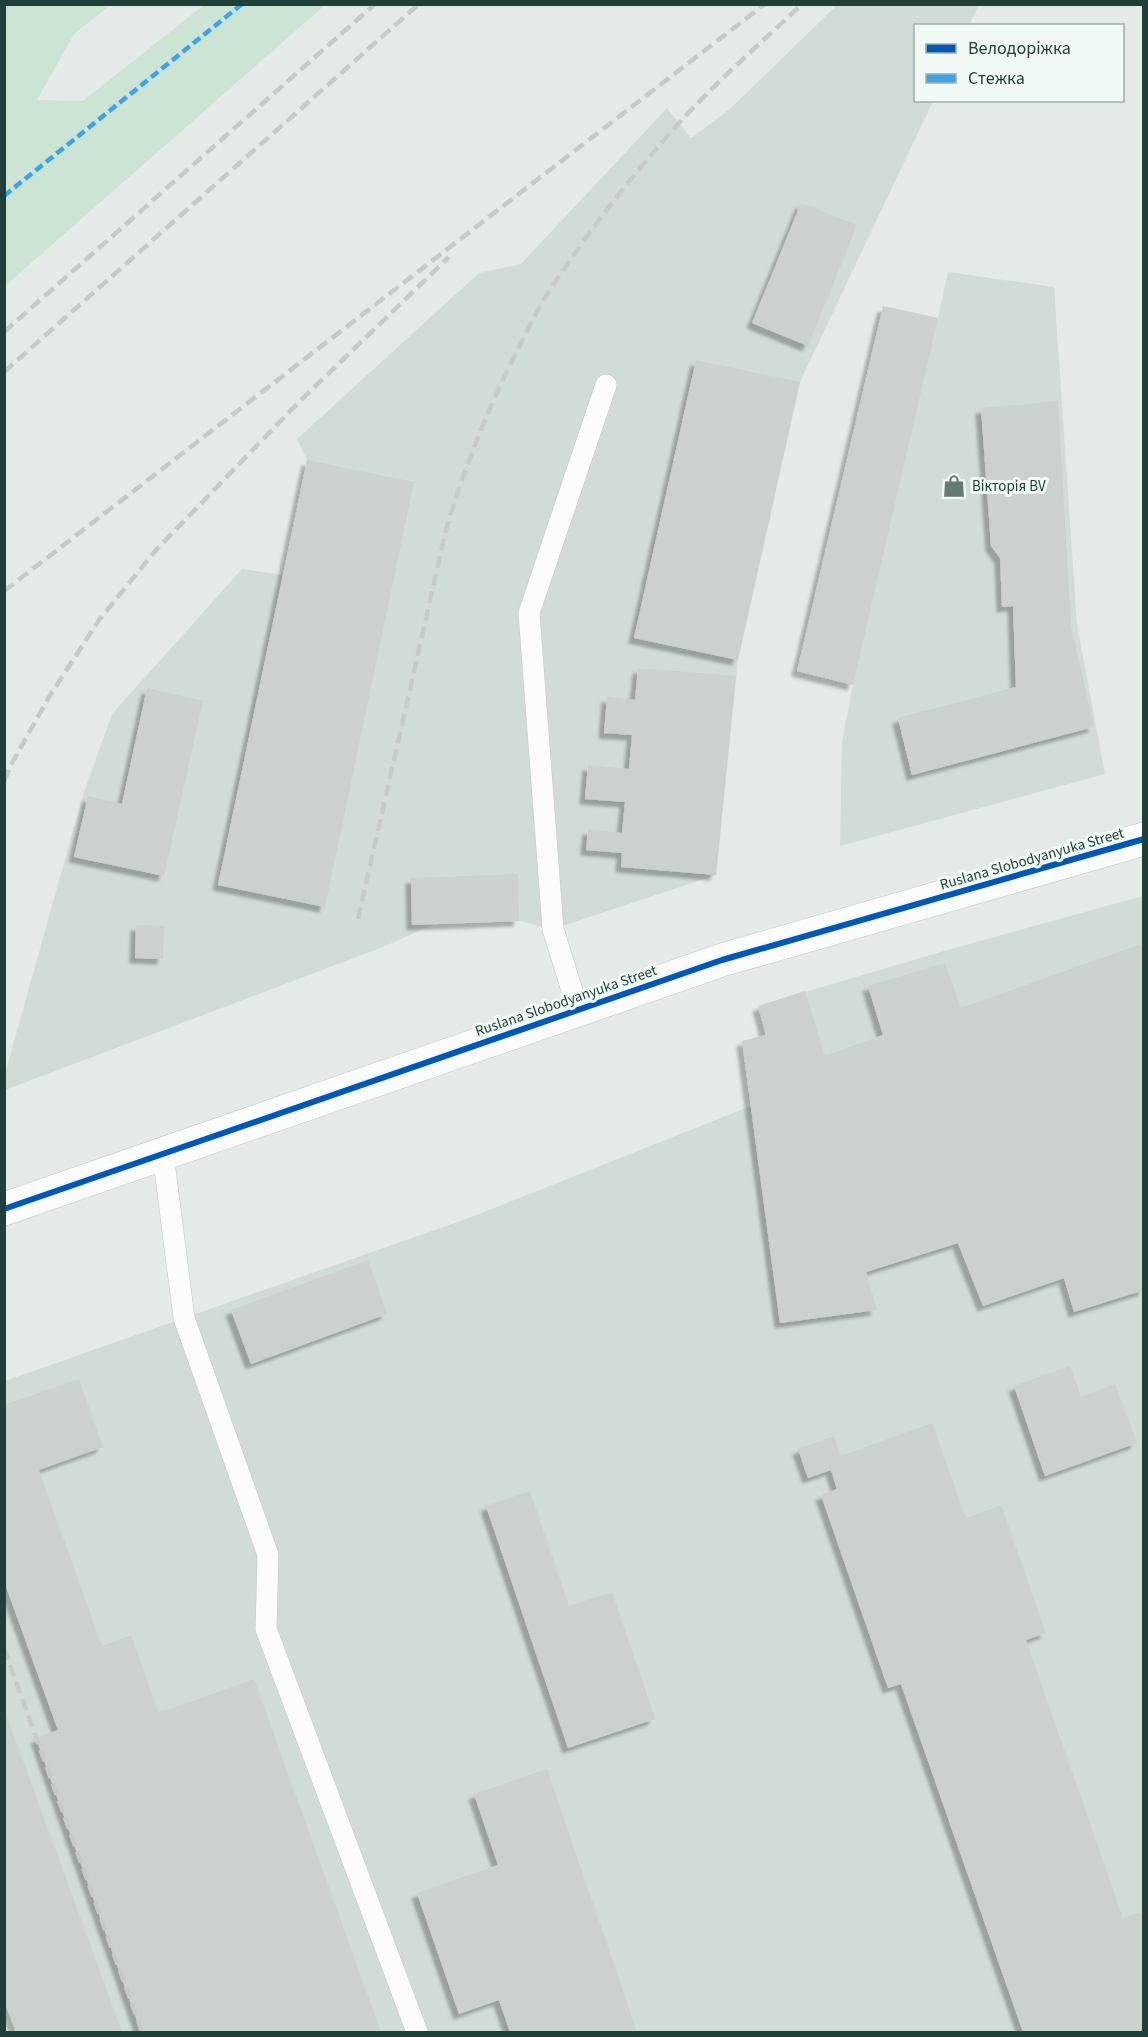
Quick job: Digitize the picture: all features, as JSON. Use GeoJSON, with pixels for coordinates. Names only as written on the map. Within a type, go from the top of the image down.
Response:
{"type":"FeatureCollection","features":[{"type":"Feature","properties":{"kind":"street","name":"Ruslana Slobodyanyuka Street"},"geometry":{"type":"LineString","coordinates":[[4,1209],[722,960],[1143,839]]}},
{"type":"Feature","properties":{"kind":"lane"},"geometry":{"type":"LineString","coordinates":[[578,1010],[554,928],[529,613],[606,385]]}},
{"type":"Feature","properties":{"kind":"lane"},"geometry":{"type":"LineString","coordinates":[[163,1154],[183,1318],[268,1555],[266,1629],[417,2032]]}},
{"type":"Feature","properties":{"kind":"shaded area"},"geometry":{"type":"Polygon","coordinates":[[[837,5],[979,5],[970,24],[914,24],[914,102],[933,102],[800,382],[738,660],[716,875],[553,929],[519,921],[435,924],[383,947],[5,1090],[5,1074],[83,795],[112,714],[242,569],[283,575],[307,460],[297,439],[479,273],[521,264],[667,108],[691,138],[730,109],[837,5]]]}},
{"type":"Feature","properties":{"kind":"shaded area","name":"Вікторія BV"},"geometry":{"type":"Polygon","coordinates":[[[948,272],[1054,287],[1077,625],[1105,774],[840,846],[842,742],[853,685],[797,671],[883,306],[938,318],[948,272]]]}},
{"type":"Feature","properties":{"kind":"shaded area"},"geometry":{"type":"Polygon","coordinates":[[[1143,896],[1143,2032],[16,2032],[5,2001],[5,1381],[469,1218],[751,1106],[742,1041],[766,1035],[758,1006],[1143,896]]]}},
{"type":"Feature","properties":{"kind":"green space"},"geometry":{"type":"Polygon","coordinates":[[[5,4],[110,5],[74,34],[37,100],[83,101],[204,5],[325,5],[5,286],[5,4]]]}},
{"type":"Feature","properties":{"kind":"building"},"geometry":{"type":"Polygon","coordinates":[[[801,203],[857,225],[808,346],[752,323],[801,203]]]}},
{"type":"Feature","properties":{"kind":"building"},"geometry":{"type":"Polygon","coordinates":[[[883,306],[938,318],[853,685],[797,671],[883,306]]]}},
{"type":"Feature","properties":{"kind":"building"},"geometry":{"type":"Polygon","coordinates":[[[696,360],[800,382],[738,660],[634,638],[696,360]]]}},
{"type":"Feature","properties":{"kind":"building"},"geometry":{"type":"Polygon","coordinates":[[[1058,401],[1071,626],[1094,727],[912,775],[898,718],[1016,687],[1013,606],[1002,607],[1000,558],[991,546],[981,408],[1058,401]]]}},
{"type":"Feature","properties":{"kind":"building"},"geometry":{"type":"Polygon","coordinates":[[[307,460],[414,482],[325,907],[218,885],[307,460]]]}},
{"type":"Feature","properties":{"kind":"building"},"geometry":{"type":"Polygon","coordinates":[[[638,668],[736,676],[716,875],[621,867],[622,853],[586,850],[588,829],[622,833],[625,802],[585,799],[588,765],[629,769],[632,735],[604,733],[607,697],[635,700],[638,668]]]}},
{"type":"Feature","properties":{"kind":"building"},"geometry":{"type":"Polygon","coordinates":[[[147,688],[203,701],[164,876],[74,857],[88,796],[122,804],[147,688]]]}},
{"type":"Feature","properties":{"kind":"building"},"geometry":{"type":"Polygon","coordinates":[[[518,874],[519,921],[412,925],[411,878],[518,874]]]}},
{"type":"Feature","properties":{"kind":"building"},"geometry":{"type":"Polygon","coordinates":[[[136,925],[164,926],[163,959],[135,958],[136,925]]]}},
{"type":"Feature","properties":{"kind":"building"},"geometry":{"type":"Polygon","coordinates":[[[1144,943],[1144,1290],[1074,1312],[1064,1278],[983,1306],[958,1243],[866,1272],[877,1310],[780,1323],[742,1041],[766,1035],[758,1006],[805,991],[825,1056],[883,1035],[868,986],[945,963],[961,1008],[1144,943]]]}},
{"type":"Feature","properties":{"kind":"building"},"geometry":{"type":"Polygon","coordinates":[[[368,1260],[387,1314],[251,1364],[231,1310],[368,1260]]]}},
{"type":"Feature","properties":{"kind":"building"},"geometry":{"type":"Polygon","coordinates":[[[1070,1366],[1081,1397],[1115,1384],[1137,1443],[1045,1476],[1014,1386],[1070,1366]]]}},
{"type":"Feature","properties":{"kind":"building"},"geometry":{"type":"Polygon","coordinates":[[[79,1379],[103,1447],[39,1470],[102,1646],[131,1635],[159,1713],[254,1679],[381,2032],[141,2032],[36,1738],[58,1730],[4,1581],[4,1405],[79,1379]]]}},
{"type":"Feature","properties":{"kind":"building"},"geometry":{"type":"Polygon","coordinates":[[[932,1423],[966,1518],[1001,1505],[1046,1633],[1026,1640],[1123,1918],[1144,1911],[1144,2032],[1023,2032],[901,1684],[888,1688],[821,1495],[837,1489],[831,1470],[808,1478],[798,1449],[834,1436],[841,1456],[932,1423]]]}},
{"type":"Feature","properties":{"kind":"building"},"geometry":{"type":"Polygon","coordinates":[[[530,1491],[569,1606],[612,1592],[655,1719],[568,1748],[486,1506],[530,1491]]]}},
{"type":"Feature","properties":{"kind":"building"},"geometry":{"type":"Polygon","coordinates":[[[5,1711],[122,2032],[16,2032],[4,2001],[5,1711]]]}},
{"type":"Feature","properties":{"kind":"building"},"geometry":{"type":"Polygon","coordinates":[[[547,1769],[637,2032],[510,2032],[499,2000],[459,2014],[417,1893],[498,1865],[474,1794],[547,1769]]]}},
{"type":"Feature","properties":{"kind":"railway"},"geometry":{"type":"LineString","coordinates":[[4,332],[375,4]]}},
{"type":"Feature","properties":{"kind":"railway"},"geometry":{"type":"LineString","coordinates":[[4,372],[419,4]]}},
{"type":"Feature","properties":{"kind":"railway"},"geometry":{"type":"LineString","coordinates":[[4,591],[765,4]]}},
{"type":"Feature","properties":{"kind":"railway"},"geometry":{"type":"LineString","coordinates":[[358,919],[446,530],[468,462],[505,375],[548,293],[626,185],[693,108],[802,4]]}},
{"type":"Feature","properties":{"kind":"railway"},"geometry":{"type":"LineString","coordinates":[[4,781],[49,697],[99,620],[156,550],[299,402],[449,257]]}},
{"type":"Feature","properties":{"kind":"railway"},"geometry":{"type":"LineString","coordinates":[[4,1648],[142,2032]]}},
{"type":"Feature","properties":{"kind":"marked path"},"geometry":{"type":"LineString","coordinates":[[4,196],[242,4]]}},
{"type":"Feature","properties":{"kind":"cycle path"},"geometry":{"type":"LineString","coordinates":[[4,1209],[722,960],[1144,839]]}},
{"type":"Feature","properties":{"kind":"place","name":"Вікторія BV"},"geometry":{"type":"Point","coordinates":[954,486]}}]}
